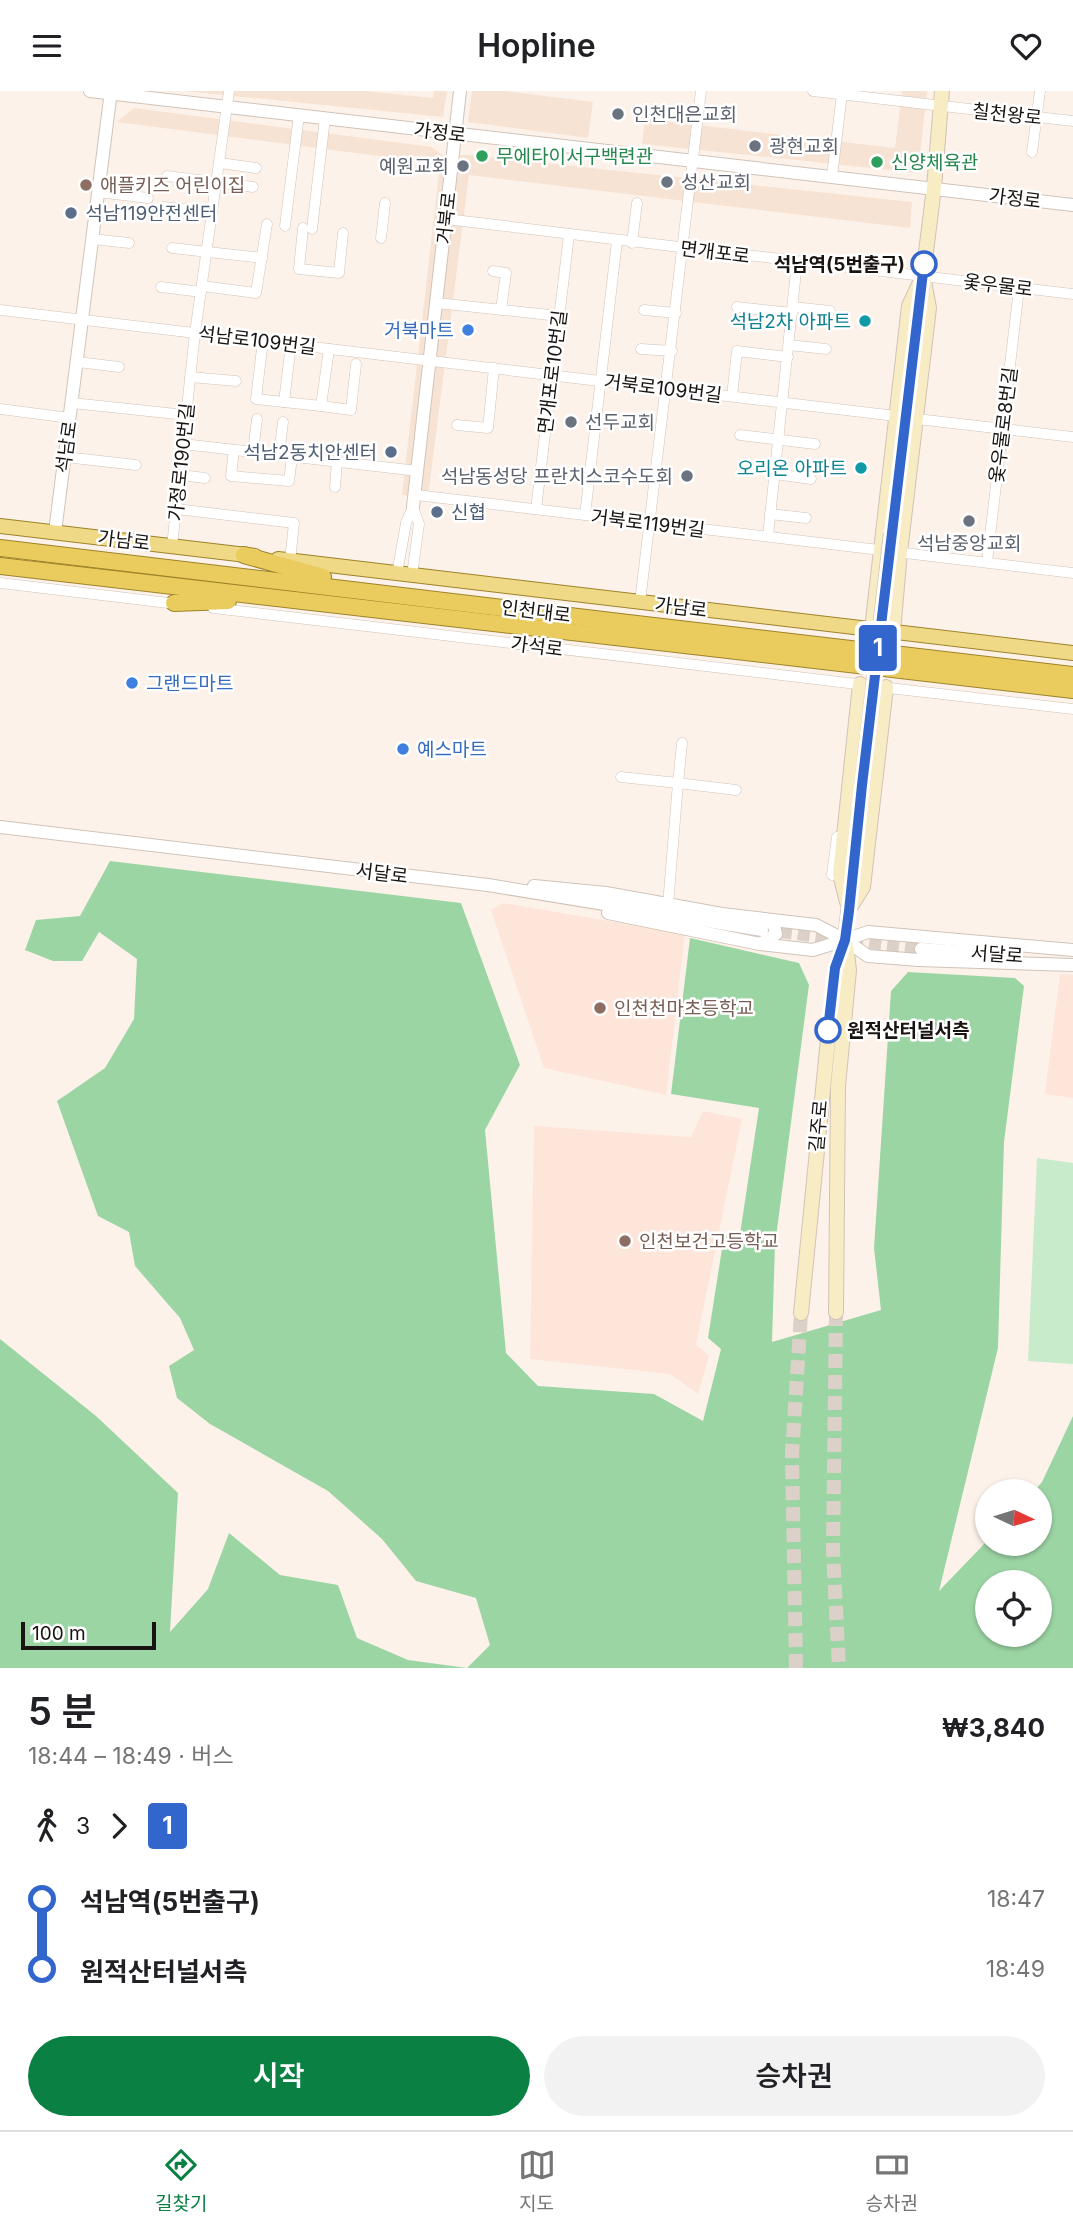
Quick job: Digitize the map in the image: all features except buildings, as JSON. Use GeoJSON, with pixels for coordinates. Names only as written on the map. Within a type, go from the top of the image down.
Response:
{"type":"FeatureCollection","features":[{"type":"Feature","properties":{"kind":"highway","name":"인천대로"},"geometry":{"type":"LineString","coordinates":[[0,548],[1073,675]]}},
{"type":"Feature","properties":{"kind":"highway"},"geometry":{"type":"LineString","coordinates":[[244,555],[390,593]]}},
{"type":"Feature","properties":{"kind":"highway","name":"인천대로"},"geometry":{"type":"LineString","coordinates":[[0,566],[1073,690]]}},
{"type":"Feature","properties":{"kind":"highway"},"geometry":{"type":"LineString","coordinates":[[174,603],[290,600]]}},
{"type":"Feature","properties":{"kind":"main road","name":"길주로"},"geometry":{"type":"LineString","coordinates":[[801,1313],[835,968],[845,940],[849,911],[942,91]]}},
{"type":"Feature","properties":{"kind":"main road"},"geometry":{"type":"LineString","coordinates":[[872,629],[909,306],[923,277]]}},
{"type":"Feature","properties":{"kind":"main road"},"geometry":{"type":"LineString","coordinates":[[893,632],[929,308],[923,277]]}},
{"type":"Feature","properties":{"kind":"main road","name":"가남로"},"geometry":{"type":"LineString","coordinates":[[0,526],[1073,653]]}},
{"type":"Feature","properties":{"kind":"main road","name":"길주로"},"geometry":{"type":"LineString","coordinates":[[849,911],[840,874],[856,684]]}},
{"type":"Feature","properties":{"kind":"main road","name":"길주로"},"geometry":{"type":"LineString","coordinates":[[849,911],[863,887],[886,687]]}},
{"type":"Feature","properties":{"kind":"main road","name":"길주로"},"geometry":{"type":"LineString","coordinates":[[836,1313],[838,1086],[849,970],[845,940]]}},
{"type":"Feature","properties":{"kind":"street","name":"가정로"},"geometry":{"type":"LineString","coordinates":[[90,91],[1073,205]]}},
{"type":"Feature","properties":{"kind":"street","name":"가정로190번길"},"geometry":{"type":"LineString","coordinates":[[172,546],[195,333],[229,91]]}},
{"type":"Feature","properties":{"kind":"street","name":"거북로"},"geometry":{"type":"LineString","coordinates":[[415,501],[460,91]]}},
{"type":"Feature","properties":{"kind":"street"},"geometry":{"type":"LineString","coordinates":[[640,602],[701,91]]}},
{"type":"Feature","properties":{"kind":"street","name":"칠천왕로"},"geometry":{"type":"LineString","coordinates":[[816,91],[1073,121]]}},
{"type":"Feature","properties":{"kind":"street"},"geometry":{"type":"LineString","coordinates":[[1032,152],[1040,91]]}},
{"type":"Feature","properties":{"kind":"street","name":"석남로"},"geometry":{"type":"LineString","coordinates":[[55,532],[111,92]]}},
{"type":"Feature","properties":{"kind":"street"},"geometry":{"type":"LineString","coordinates":[[832,176],[842,95]]}},
{"type":"Feature","properties":{"kind":"street"},"geometry":{"type":"LineString","coordinates":[[285,226],[299,115]]}},
{"type":"Feature","properties":{"kind":"street"},"geometry":{"type":"LineString","coordinates":[[325,118],[299,269],[339,273],[343,233]]}},
{"type":"Feature","properties":{"kind":"street"},"geometry":{"type":"LineString","coordinates":[[220,163],[256,167]]}},
{"type":"Feature","properties":{"kind":"street"},"geometry":{"type":"LineString","coordinates":[[167,176],[253,187]]}},
{"type":"Feature","properties":{"kind":"street"},"geometry":{"type":"LineString","coordinates":[[98,192],[148,198]]}},
{"type":"Feature","properties":{"kind":"street"},"geometry":{"type":"LineString","coordinates":[[381,238],[385,203]]}},
{"type":"Feature","properties":{"kind":"street"},"geometry":{"type":"LineString","coordinates":[[632,243],[637,203]]}},
{"type":"Feature","properties":{"kind":"street"},"geometry":{"type":"LineString","coordinates":[[164,207],[212,212]]}},
{"type":"Feature","properties":{"kind":"street","name":"면개포로"},"geometry":{"type":"LineString","coordinates":[[446,219],[923,277]]}},
{"type":"Feature","properties":{"kind":"street"},"geometry":{"type":"LineString","coordinates":[[161,287],[256,293],[267,224]]}},
{"type":"Feature","properties":{"kind":"street","name":"면개포로10번길"},"geometry":{"type":"LineString","coordinates":[[536,509],[569,235]]}},
{"type":"Feature","properties":{"kind":"street"},"geometry":{"type":"LineString","coordinates":[[93,239],[129,243]]}},
{"type":"Feature","properties":{"kind":"street"},"geometry":{"type":"LineString","coordinates":[[585,515],[617,241]]}},
{"type":"Feature","properties":{"kind":"street"},"geometry":{"type":"LineString","coordinates":[[172,247],[262,258]]}},
{"type":"Feature","properties":{"kind":"street"},"geometry":{"type":"LineString","coordinates":[[768,536],[797,262]]}},
{"type":"Feature","properties":{"kind":"street"},"geometry":{"type":"LineString","coordinates":[[493,271],[506,273],[501,310]]}},
{"type":"Feature","properties":{"kind":"street","name":"옻우물로"},"geometry":{"type":"LineString","coordinates":[[923,277],[1073,294]]}},
{"type":"Feature","properties":{"kind":"street","name":"옻우물로8번길"},"geometry":{"type":"LineString","coordinates":[[987,562],[1019,288]]}},
{"type":"Feature","properties":{"kind":"street"},"geometry":{"type":"LineString","coordinates":[[437,303],[559,316]]}},
{"type":"Feature","properties":{"kind":"street"},"geometry":{"type":"LineString","coordinates":[[737,307],[830,311]]}},
{"type":"Feature","properties":{"kind":"street","name":"석남로109번길"},"geometry":{"type":"LineString","coordinates":[[0,310],[430,361]]}},
{"type":"Feature","properties":{"kind":"street"},"geometry":{"type":"LineString","coordinates":[[644,310],[676,313]]}},
{"type":"Feature","properties":{"kind":"street"},"geometry":{"type":"LineString","coordinates":[[789,345],[826,349]]}},
{"type":"Feature","properties":{"kind":"street"},"geometry":{"type":"LineString","coordinates":[[262,348],[256,399],[351,410],[356,364]]}},
{"type":"Feature","properties":{"kind":"street"},"geometry":{"type":"LineString","coordinates":[[321,406],[329,349]]}},
{"type":"Feature","properties":{"kind":"street"},"geometry":{"type":"LineString","coordinates":[[641,349],[671,351]]}},
{"type":"Feature","properties":{"kind":"street"},"geometry":{"type":"LineString","coordinates":[[732,396],[737,351],[788,357]]}},
{"type":"Feature","properties":{"kind":"street"},"geometry":{"type":"LineString","coordinates":[[284,402],[290,352]]}},
{"type":"Feature","properties":{"kind":"street","name":"거북로109번길"},"geometry":{"type":"LineString","coordinates":[[430,361],[896,416]]}},
{"type":"Feature","properties":{"kind":"street"},"geometry":{"type":"LineString","coordinates":[[78,362],[119,367]]}},
{"type":"Feature","properties":{"kind":"street"},"geometry":{"type":"LineString","coordinates":[[457,425],[488,428],[494,368]]}},
{"type":"Feature","properties":{"kind":"street","name":"가정로190번길"},"geometry":{"type":"LineString","coordinates":[[190,377],[236,381]]}},
{"type":"Feature","properties":{"kind":"street"},"geometry":{"type":"LineString","coordinates":[[72,403],[186,415]]}},
{"type":"Feature","properties":{"kind":"street"},"geometry":{"type":"LineString","coordinates":[[0,409],[70,418]]}},
{"type":"Feature","properties":{"kind":"street"},"geometry":{"type":"LineString","coordinates":[[253,452],[257,419]]}},
{"type":"Feature","properties":{"kind":"street"},"geometry":{"type":"LineString","coordinates":[[917,419],[1073,437]]}},
{"type":"Feature","properties":{"kind":"street"},"geometry":{"type":"LineString","coordinates":[[279,455],[282,422]]}},
{"type":"Feature","properties":{"kind":"street"},"geometry":{"type":"LineString","coordinates":[[740,435],[815,444]]}},
{"type":"Feature","properties":{"kind":"street"},"geometry":{"type":"LineString","coordinates":[[183,444],[418,471]]}},
{"type":"Feature","properties":{"kind":"street"},"geometry":{"type":"LineString","coordinates":[[234,450],[231,476],[289,481],[292,457]]}},
{"type":"Feature","properties":{"kind":"street"},"geometry":{"type":"LineString","coordinates":[[65,457],[136,465]]}},
{"type":"Feature","properties":{"kind":"street"},"geometry":{"type":"LineString","coordinates":[[335,487],[337,462]]}},
{"type":"Feature","properties":{"kind":"street"},"geometry":{"type":"LineString","coordinates":[[775,474],[811,479]]}},
{"type":"Feature","properties":{"kind":"street"},"geometry":{"type":"LineString","coordinates":[[180,475],[205,478]]}},
{"type":"Feature","properties":{"kind":"street"},"geometry":{"type":"LineString","coordinates":[[397,574],[406,523],[415,501]]}},
{"type":"Feature","properties":{"kind":"street"},"geometry":{"type":"LineString","coordinates":[[412,575],[419,524],[415,501]]}},
{"type":"Feature","properties":{"kind":"street","name":"거북로119번길"},"geometry":{"type":"LineString","coordinates":[[415,501],[536,509],[1073,573]]}},
{"type":"Feature","properties":{"kind":"street"},"geometry":{"type":"LineString","coordinates":[[176,509],[294,523],[290,561]]}},
{"type":"Feature","properties":{"kind":"street"},"geometry":{"type":"LineString","coordinates":[[771,514],[807,518]]}},
{"type":"Feature","properties":{"kind":"street","name":"가석로"},"geometry":{"type":"LineString","coordinates":[[0,583],[1073,709]]}},
{"type":"Feature","properties":{"kind":"street"},"geometry":{"type":"LineString","coordinates":[[832,875],[856,684]]}},
{"type":"Feature","properties":{"kind":"street"},"geometry":{"type":"LineString","coordinates":[[668,905],[682,743]]}},
{"type":"Feature","properties":{"kind":"street"},"geometry":{"type":"LineString","coordinates":[[621,777],[736,790]]}},
{"type":"Feature","properties":{"kind":"street","name":"서달로"},"geometry":{"type":"LineString","coordinates":[[0,827],[488,885],[764,925]]}},
{"type":"Feature","properties":{"kind":"street"},"geometry":{"type":"LineString","coordinates":[[488,885],[580,889],[764,925],[816,925],[868,956],[921,949],[1073,950]]}},
{"type":"Feature","properties":{"kind":"street"},"geometry":{"type":"LineString","coordinates":[[488,885],[538,899],[760,944],[813,950],[868,932],[921,949],[1073,965]]}},
{"type":"Feature","properties":{"kind":"street"},"geometry":{"type":"LineString","coordinates":[[760,944],[776,934],[774,925],[764,925]]}},
{"type":"Feature","properties":{"kind":"street","name":"서달로"},"geometry":{"type":"LineString","coordinates":[[921,949],[1073,960]]}},
{"type":"Feature","properties":{"kind":"shaded area"},"geometry":{"type":"Polygon","coordinates":[[[183,91],[365,91],[433,98],[434,91],[447,91],[443,117],[183,91]]]}},
{"type":"Feature","properties":{"kind":"shaded area"},"geometry":{"type":"Polygon","coordinates":[[[472,91],[507,91],[593,102],[588,138],[468,122],[472,91]]]}},
{"type":"Feature","properties":{"kind":"shaded area"},"geometry":{"type":"Polygon","coordinates":[[[902,91],[927,91],[918,173],[642,144],[645,119],[895,148],[902,91]]]}},
{"type":"Feature","properties":{"kind":"shaded area"},"geometry":{"type":"Polygon","coordinates":[[[134,108],[432,147],[442,155],[471,155],[912,202],[910,228],[469,175],[428,497],[402,495],[440,164],[117,122],[134,108]]]}},
{"type":"Feature","properties":{"kind":"shaded area","name":"인천천마초등학교"},"geometry":{"type":"Polygon","coordinates":[[[503,903],[685,934],[666,1095],[544,1068],[491,910],[503,903]]]}},
{"type":"Feature","properties":{"kind":"shaded area"},"geometry":{"type":"Polygon","coordinates":[[[1060,974],[1073,975],[1073,1098],[1045,1094],[1060,974]]]}},
{"type":"Feature","properties":{"kind":"shaded area","name":"인천보건고등학교"},"geometry":{"type":"Polygon","coordinates":[[[703,1111],[742,1119],[696,1344],[709,1356],[698,1394],[670,1374],[530,1359],[534,1126],[691,1137],[703,1111]]]}},
{"type":"Feature","properties":{"kind":"green space"},"geometry":{"type":"Polygon","coordinates":[[[110,861],[461,903],[520,1065],[485,1130],[506,1353],[538,1386],[654,1394],[703,1421],[721,1349],[708,1338],[724,1236],[740,1234],[759,1108],[671,1094],[690,938],[799,963],[809,985],[775,1245],[772,1342],[881,1310],[874,1248],[891,991],[908,972],[1015,978],[1024,986],[1004,1142],[998,1348],[939,1591],[975,1554],[975,1556],[1052,1556],[1052,1479],[1043,1479],[1073,1416],[1073,1668],[467,1668],[490,1645],[476,1598],[416,1581],[382,1539],[328,1491],[210,1424],[177,1398],[169,1366],[194,1350],[180,1318],[135,1266],[129,1232],[98,1216],[57,1101],[105,1068],[134,1019],[137,959],[99,932],[82,961],[53,961],[25,950],[36,920],[80,916],[110,861]]]}},
{"type":"Feature","properties":{"kind":"green space"},"geometry":{"type":"Polygon","coordinates":[[[1037,1158],[1073,1163],[1073,1364],[1028,1361],[1037,1158]]]}},
{"type":"Feature","properties":{"kind":"green space"},"geometry":{"type":"Polygon","coordinates":[[[0,1339],[96,1416],[178,1493],[170,1632],[208,1589],[229,1533],[280,1575],[338,1585],[357,1638],[408,1660],[467,1668],[0,1668],[0,1339]]]}},
{"type":"Feature","properties":{"kind":"tunnel"},"geometry":{"type":"LineString","coordinates":[[762,930],[921,949]]}},
{"type":"Feature","properties":{"kind":"tunnel"},"geometry":{"type":"LineString","coordinates":[[836,1312],[833,1551],[839,1668]]}},
{"type":"Feature","properties":{"kind":"tunnel"},"geometry":{"type":"LineString","coordinates":[[796,1668],[792,1454],[801,1313]]}},
{"type":"Feature","properties":{"kind":"bus line","name":"1"},"geometry":{"type":"LineString","coordinates":[[828,1030],[835,968],[845,940],[849,911],[924,264]]}},
{"type":"Feature","properties":{"kind":"place","name":"인천대은교회"},"geometry":{"type":"Point","coordinates":[618,114]}},
{"type":"Feature","properties":{"kind":"place","name":"광현교회"},"geometry":{"type":"Point","coordinates":[755,146]}},
{"type":"Feature","properties":{"kind":"place","name":"무에타이서구백련관"},"geometry":{"type":"Point","coordinates":[482,156]}},
{"type":"Feature","properties":{"kind":"place","name":"신양체육관"},"geometry":{"type":"Point","coordinates":[877,162]}},
{"type":"Feature","properties":{"kind":"place","name":"예원교회"},"geometry":{"type":"Point","coordinates":[463,166]}},
{"type":"Feature","properties":{"kind":"place","name":"성산교회"},"geometry":{"type":"Point","coordinates":[667,182]}},
{"type":"Feature","properties":{"kind":"place","name":"애플키즈 어린이집"},"geometry":{"type":"Point","coordinates":[86,185]}},
{"type":"Feature","properties":{"kind":"place","name":"석남119안전센터"},"geometry":{"type":"Point","coordinates":[71,213]}},
{"type":"Feature","properties":{"kind":"place","name":"석남역(5번출구)"},"geometry":{"type":"Point","coordinates":[924,264]}},
{"type":"Feature","properties":{"kind":"place","name":"석남2차 아파트"},"geometry":{"type":"Point","coordinates":[865,321]}},
{"type":"Feature","properties":{"kind":"place","name":"거북마트"},"geometry":{"type":"Point","coordinates":[468,330]}},
{"type":"Feature","properties":{"kind":"place","name":"선두교회"},"geometry":{"type":"Point","coordinates":[571,422]}},
{"type":"Feature","properties":{"kind":"place","name":"석남2동치안센터"},"geometry":{"type":"Point","coordinates":[391,452]}},
{"type":"Feature","properties":{"kind":"place","name":"오리온 아파트"},"geometry":{"type":"Point","coordinates":[861,468]}},
{"type":"Feature","properties":{"kind":"place","name":"석남동성당 프란치스코수도회"},"geometry":{"type":"Point","coordinates":[687,476]}},
{"type":"Feature","properties":{"kind":"place","name":"신협"},"geometry":{"type":"Point","coordinates":[437,512]}},
{"type":"Feature","properties":{"kind":"place","name":"석남중앙교회"},"geometry":{"type":"Point","coordinates":[969,521]}},
{"type":"Feature","properties":{"kind":"place","name":"그랜드마트"},"geometry":{"type":"Point","coordinates":[132,683]}},
{"type":"Feature","properties":{"kind":"place","name":"예스마트"},"geometry":{"type":"Point","coordinates":[403,749]}},
{"type":"Feature","properties":{"kind":"place","name":"인천천마초등학교"},"geometry":{"type":"Point","coordinates":[600,1008]}},
{"type":"Feature","properties":{"kind":"place","name":"원적산터널서측"},"geometry":{"type":"Point","coordinates":[828,1030]}},
{"type":"Feature","properties":{"kind":"place","name":"인천보건고등학교"},"geometry":{"type":"Point","coordinates":[625,1241]}}]}
